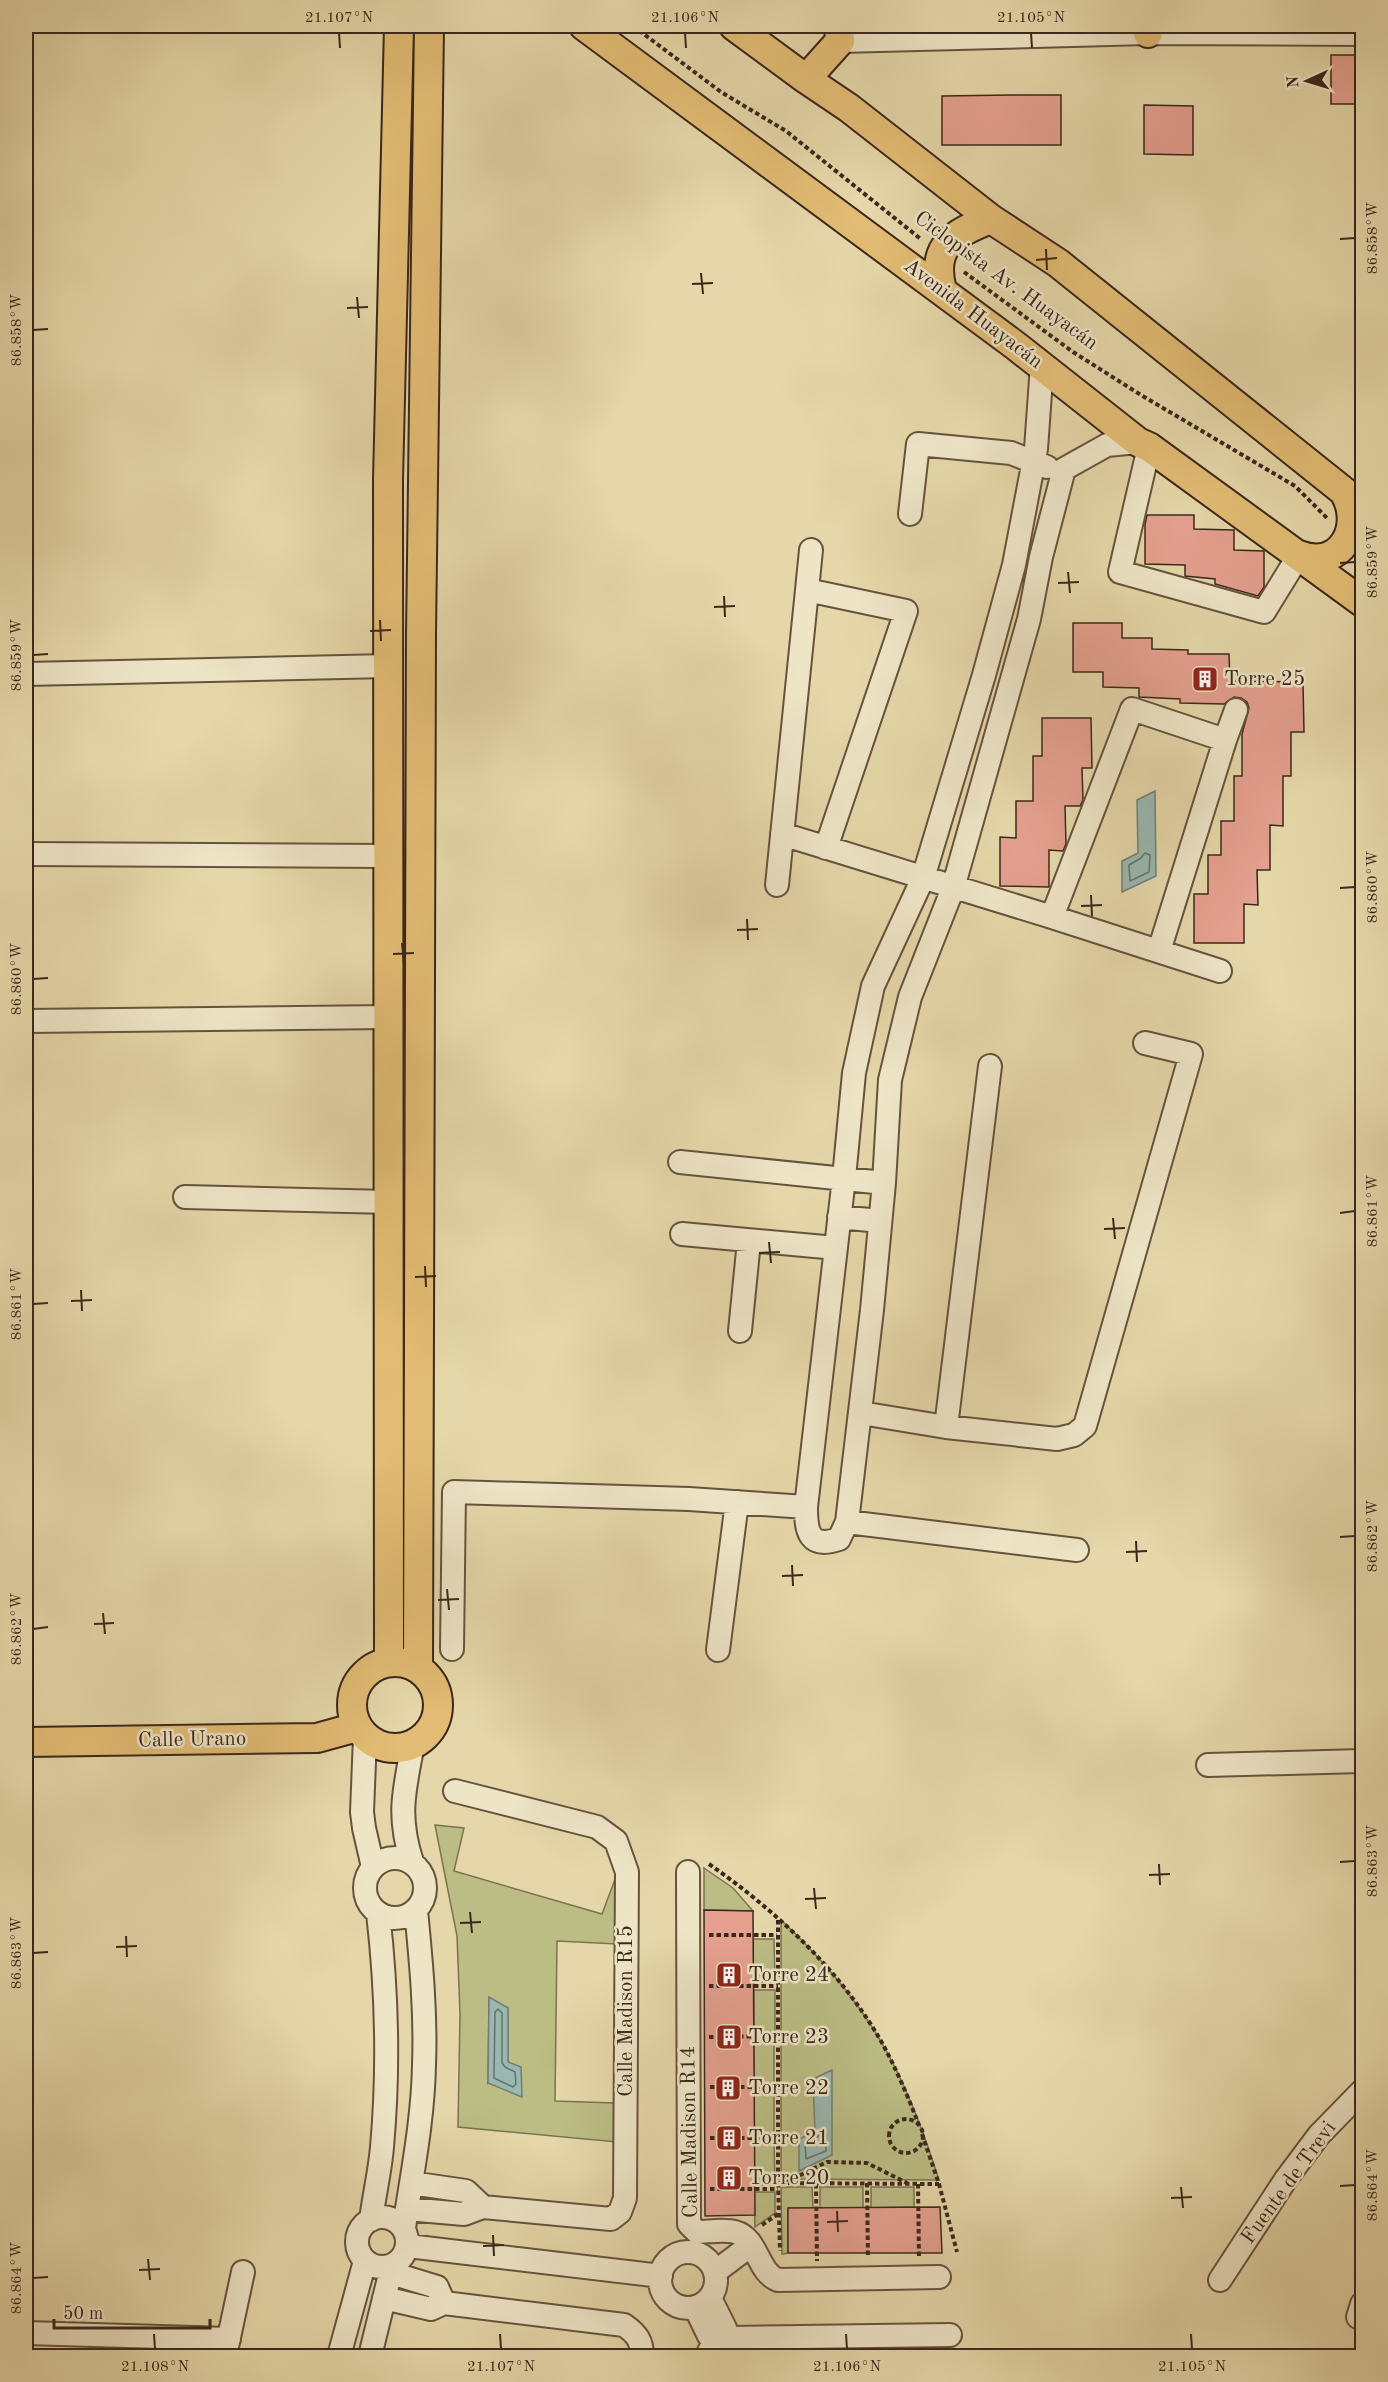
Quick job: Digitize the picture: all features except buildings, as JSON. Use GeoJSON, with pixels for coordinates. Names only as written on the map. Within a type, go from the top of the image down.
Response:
{"type":"FeatureCollection","features":[{"type":"Feature","properties":{"kind":"main road"},"geometry":{"type":"LineString","coordinates":[[388,1661],[388,480],[399,26]]}},
{"type":"Feature","properties":{"kind":"main road"},"geometry":{"type":"LineString","coordinates":[[418,1668],[420,782],[429,26]]}},
{"type":"Feature","properties":{"kind":"main road","name":"Avenida Huayacán"},"geometry":{"type":"LineString","coordinates":[[584,26],[942,290],[1144,445],[1362,602]]}},
{"type":"Feature","properties":{"kind":"main road"},"geometry":{"type":"LineString","coordinates":[[734,26],[849,108],[991,219],[1058,263],[1353,499],[1350,502],[1352,511],[1348,539],[1332,554],[1319,560],[1299,555]]}},
{"type":"Feature","properties":{"kind":"main road"},"geometry":{"type":"LineString","coordinates":[[806,79],[840,33]]}},
{"type":"Feature","properties":{"kind":"main road"},"geometry":{"type":"LineString","coordinates":[[942,290],[938,276],[940,255],[953,237],[965,229],[991,219]]}},
{"type":"Feature","properties":{"kind":"main road"},"geometry":{"type":"LineString","coordinates":[[388,782],[420,782]]}},
{"type":"Feature","properties":{"kind":"main road"},"geometry":{"type":"LineString","coordinates":[[388,1661],[399,1661],[418,1668],[434,1685],[438,1708],[432,1727],[427,1734],[413,1744],[401,1748],[388,1748],[376,1744],[361,1732],[352,1714],[351,1699],[355,1686],[363,1674],[388,1661]]}},
{"type":"Feature","properties":{"kind":"main road","name":"Calle Urano"},"geometry":{"type":"LineString","coordinates":[[26,1742],[317,1738],[361,1732]]}},
{"type":"Feature","properties":{"kind":"street"},"geometry":{"type":"LineString","coordinates":[[840,33],[1148,29],[1362,34]]}},
{"type":"Feature","properties":{"kind":"street"},"geometry":{"type":"LineString","coordinates":[[1042,365],[1036,449],[1014,565],[922,878],[873,986],[854,1073],[806,1507],[806,1525],[809,1536],[818,1542],[829,1543],[839,1539],[847,1522],[861,1413],[884,1183],[890,1080],[910,997],[953,888],[1029,619],[1041,557],[1064,469]]}},
{"type":"Feature","properties":{"kind":"street"},"geometry":{"type":"LineString","coordinates":[[910,514],[918,444],[1011,453],[1045,467],[1064,469],[1107,445],[1144,445],[1120,572],[1264,612],[1299,555]]}},
{"type":"Feature","properties":{"kind":"street"},"geometry":{"type":"LineString","coordinates":[[777,885],[811,550]]}},
{"type":"Feature","properties":{"kind":"street"},"geometry":{"type":"LineString","coordinates":[[807,590],[906,611],[826,848]]}},
{"type":"Feature","properties":{"kind":"street"},"geometry":{"type":"LineString","coordinates":[[1002,610],[1029,619]]}},
{"type":"Feature","properties":{"kind":"street"},"geometry":{"type":"LineString","coordinates":[[26,674],[388,666]]}},
{"type":"Feature","properties":{"kind":"street"},"geometry":{"type":"LineString","coordinates":[[1052,917],[1132,709],[1225,740]]}},
{"type":"Feature","properties":{"kind":"street"},"geometry":{"type":"LineString","coordinates":[[1159,951],[1236,710]]}},
{"type":"Feature","properties":{"kind":"street"},"geometry":{"type":"LineString","coordinates":[[783,834],[1220,971]]}},
{"type":"Feature","properties":{"kind":"street"},"geometry":{"type":"LineString","coordinates":[[26,854],[388,856]]}},
{"type":"Feature","properties":{"kind":"street"},"geometry":{"type":"LineString","coordinates":[[26,1021],[388,1017]]}},
{"type":"Feature","properties":{"kind":"street"},"geometry":{"type":"LineString","coordinates":[[861,1413],[946,1427],[1057,1439],[1074,1435],[1085,1426],[1191,1054],[1145,1043]]}},
{"type":"Feature","properties":{"kind":"street"},"geometry":{"type":"LineString","coordinates":[[946,1427],[990,1066]]}},
{"type":"Feature","properties":{"kind":"street"},"geometry":{"type":"LineString","coordinates":[[680,1162],[884,1183]]}},
{"type":"Feature","properties":{"kind":"street"},"geometry":{"type":"LineString","coordinates":[[185,1197],[389,1202]]}},
{"type":"Feature","properties":{"kind":"street"},"geometry":{"type":"LineString","coordinates":[[839,1217],[880,1221]]}},
{"type":"Feature","properties":{"kind":"street"},"geometry":{"type":"LineString","coordinates":[[682,1234],[836,1248]]}},
{"type":"Feature","properties":{"kind":"street"},"geometry":{"type":"LineString","coordinates":[[740,1331],[749,1240]]}},
{"type":"Feature","properties":{"kind":"street"},"geometry":{"type":"LineString","coordinates":[[452,1649],[454,1492],[596,1495],[806,1507]]}},
{"type":"Feature","properties":{"kind":"street"},"geometry":{"type":"LineString","coordinates":[[718,1650],[737,1502]]}},
{"type":"Feature","properties":{"kind":"street"},"geometry":{"type":"LineString","coordinates":[[847,1522],[1077,1550]]}},
{"type":"Feature","properties":{"kind":"street"},"geometry":{"type":"LineString","coordinates":[[361,1732],[362,1812],[373,1867]]}},
{"type":"Feature","properties":{"kind":"street"},"geometry":{"type":"LineString","coordinates":[[412,1862],[403,1830],[402,1808],[413,1744]]}},
{"type":"Feature","properties":{"kind":"street"},"geometry":{"type":"LineString","coordinates":[[1208,1765],[1362,1761]]}},
{"type":"Feature","properties":{"kind":"street","name":"Calle Madison R15"},"geometry":{"type":"LineString","coordinates":[[455,1791],[597,1827],[616,1841],[627,1872],[625,2198],[620,2212],[610,2219],[483,2207]]}},
{"type":"Feature","properties":{"kind":"street"},"geometry":{"type":"LineString","coordinates":[[392,1858],[402,1858],[412,1862],[421,1872],[425,1885],[423,1899],[416,1910],[398,1918],[378,1913],[369,1904],[365,1892],[367,1878],[373,1867],[381,1861],[392,1858]]}},
{"type":"Feature","properties":{"kind":"street","name":"Calle Madison R14"},"geometry":{"type":"LineString","coordinates":[[696,1867],[688,1935],[689,2224],[697,2232],[743,2238]]}},
{"type":"Feature","properties":{"kind":"street"},"geometry":{"type":"LineString","coordinates":[[370,2356],[392,2269],[405,2254],[419,2121],[424,2066],[422,1968],[416,1910]]}},
{"type":"Feature","properties":{"kind":"street"},"geometry":{"type":"LineString","coordinates":[[371,2220],[382,2150],[386,2066],[384,1966],[378,1913]]}},
{"type":"Feature","properties":{"kind":"street","name":"Fuente de Trevi"},"geometry":{"type":"LineString","coordinates":[[1220,2280],[1286,2180],[1319,2135],[1362,2091]]}},
{"type":"Feature","properties":{"kind":"street"},"geometry":{"type":"LineString","coordinates":[[384,2116],[391,2123],[400,2125],[408,2126],[419,2121]]}},
{"type":"Feature","properties":{"kind":"street"},"geometry":{"type":"LineString","coordinates":[[406,2228],[483,2207],[466,2191],[411,2182]]}},
{"type":"Feature","properties":{"kind":"street"},"geometry":{"type":"LineString","coordinates":[[444,2302],[437,2287],[392,2269],[373,2266],[365,2261],[359,2253],[357,2243],[358,2234],[363,2225],[371,2220],[389,2218],[406,2228],[661,2276]]}},
{"type":"Feature","properties":{"kind":"street"},"geometry":{"type":"LineString","coordinates":[[710,2264],[743,2238],[766,2273],[781,2280],[929,2277]]}},
{"type":"Feature","properties":{"kind":"street"},"geometry":{"type":"LineString","coordinates":[[687,2252],[710,2264],[716,2281],[703,2303],[677,2306],[669,2301],[662,2289],[661,2276],[670,2259],[677,2254],[687,2252]]}},
{"type":"Feature","properties":{"kind":"street"},"geometry":{"type":"LineString","coordinates":[[339,2356],[365,2261]]}},
{"type":"Feature","properties":{"kind":"street"},"geometry":{"type":"LineString","coordinates":[[26,2333],[227,2348],[243,2272]]}},
{"type":"Feature","properties":{"kind":"street"},"geometry":{"type":"LineString","coordinates":[[384,2298],[431,2309],[444,2302],[624,2325],[635,2332],[642,2344],[642,2356]]}},
{"type":"Feature","properties":{"kind":"street"},"geometry":{"type":"LineString","coordinates":[[703,2303],[725,2328],[714,2348]]}},
{"type":"Feature","properties":{"kind":"street"},"geometry":{"type":"LineString","coordinates":[[714,2348],[737,2337],[950,2335]]}},
{"type":"Feature","properties":{"kind":"path","name":"Ciclopista Av. Huayacán"},"geometry":{"type":"LineString","coordinates":[[633,26],[721,92],[786,131],[940,255],[1073,352],[1295,486],[1348,539]]}},
{"type":"Feature","properties":{"kind":"path"},"geometry":{"type":"LineString","coordinates":[[696,1867],[744,1889],[778,1920],[831,1972],[880,2040],[901,2080],[919,2125],[939,2184],[957,2252]]}},
{"type":"Feature","properties":{"kind":"path"},"geometry":{"type":"LineString","coordinates":[[778,1920],[778,2186],[781,2280]]}},
{"type":"Feature","properties":{"kind":"path"},"geometry":{"type":"LineString","coordinates":[[688,1935],[777,1935]]}},
{"type":"Feature","properties":{"kind":"path"},"geometry":{"type":"LineString","coordinates":[[688,1986],[778,1986]]}},
{"type":"Feature","properties":{"kind":"path"},"geometry":{"type":"LineString","coordinates":[[688,2037],[778,2036]]}},
{"type":"Feature","properties":{"kind":"path"},"geometry":{"type":"LineString","coordinates":[[688,2088],[778,2087]]}},
{"type":"Feature","properties":{"kind":"path"},"geometry":{"type":"LineString","coordinates":[[919,2125],[909,2120],[899,2121],[889,2133],[891,2144],[898,2151],[908,2153],[921,2144],[922,2134]]}},
{"type":"Feature","properties":{"kind":"path"},"geometry":{"type":"LineString","coordinates":[[688,2138],[778,2138]]}},
{"type":"Feature","properties":{"kind":"path"},"geometry":{"type":"LineString","coordinates":[[689,2189],[778,2186],[826,2162],[867,2163],[908,2184]]}},
{"type":"Feature","properties":{"kind":"path"},"geometry":{"type":"LineString","coordinates":[[784,2183],[939,2184]]}},
{"type":"Feature","properties":{"kind":"path"},"geometry":{"type":"LineString","coordinates":[[867,2183],[868,2278]]}},
{"type":"Feature","properties":{"kind":"path"},"geometry":{"type":"LineString","coordinates":[[816,2184],[817,2279]]}},
{"type":"Feature","properties":{"kind":"path"},"geometry":{"type":"LineString","coordinates":[[918,2184],[929,2277]]}},
{"type":"Feature","properties":{"kind":"green space"},"geometry":{"type":"Polygon","coordinates":[[[435,1825],[464,1828],[454,1871],[602,1914],[617,1874],[617,1944],[557,1941],[555,2101],[615,2103],[617,2142],[458,2127],[460,2014],[457,1936],[435,1825]],[[489,1998],[488,2083],[508,2062],[508,2008],[489,1998]]]}},
{"type":"Feature","properties":{"kind":"green space"},"geometry":{"type":"Polygon","coordinates":[[[704,1868],[733,1888],[753,1911],[704,1910],[704,1868]]]}},
{"type":"Feature","properties":{"kind":"green space"},"geometry":{"type":"Polygon","coordinates":[[[781,1920],[837,1979],[860,2008],[879,2038],[912,2104],[939,2180],[781,2179],[781,1920]]]}},
{"type":"Feature","properties":{"kind":"green space"},"geometry":{"type":"Polygon","coordinates":[[[753,1939],[774,1939],[775,1982],[753,1982],[753,1939]]]}},
{"type":"Feature","properties":{"kind":"green space"},"geometry":{"type":"Polygon","coordinates":[[[754,1990],[775,1990],[775,2032],[754,2033],[754,1990]]]}},
{"type":"Feature","properties":{"kind":"green space"},"geometry":{"type":"Polygon","coordinates":[[[774,2040],[774,2083],[754,2084],[754,2041],[774,2040]]]}},
{"type":"Feature","properties":{"kind":"green space"},"geometry":{"type":"Polygon","coordinates":[[[753,2091],[774,2091],[774,2133],[754,2134],[753,2091]]]}},
{"type":"Feature","properties":{"kind":"green space"},"geometry":{"type":"Polygon","coordinates":[[[754,2142],[774,2142],[775,2185],[754,2185],[754,2142]]]}},
{"type":"Feature","properties":{"kind":"green space"},"geometry":{"type":"Polygon","coordinates":[[[781,2187],[812,2187],[813,2208],[788,2208],[788,2253],[782,2254],[781,2187]]]}},
{"type":"Feature","properties":{"kind":"green space"},"geometry":{"type":"Polygon","coordinates":[[[820,2187],[863,2187],[863,2208],[820,2208],[820,2187]]]}},
{"type":"Feature","properties":{"kind":"green space"},"geometry":{"type":"Polygon","coordinates":[[[871,2187],[914,2187],[914,2207],[871,2208],[871,2187]]]}},
{"type":"Feature","properties":{"kind":"green space"},"geometry":{"type":"Polygon","coordinates":[[[754,2192],[775,2192],[775,2213],[755,2227],[754,2192]]]}},
{"type":"Feature","properties":{"kind":"water"},"geometry":{"type":"Polygon","coordinates":[[[1155,791],[1156,876],[1122,892],[1122,861],[1138,853],[1137,800],[1155,791]]]}},
{"type":"Feature","properties":{"kind":"water"},"geometry":{"type":"Polygon","coordinates":[[[489,1997],[508,2008],[508,2062],[521,2067],[522,2097],[488,2083],[489,1997]]]}},
{"type":"Feature","properties":{"kind":"water"},"geometry":{"type":"Polygon","coordinates":[[[832,2070],[832,2155],[799,2171],[799,2139],[815,2132],[813,2079],[832,2070]]]}},
{"type":"Feature","properties":{"kind":"place","name":"Torre 25"},"geometry":{"type":"Point","coordinates":[1205,679]}},
{"type":"Feature","properties":{"kind":"place","name":"Torre 24"},"geometry":{"type":"Point","coordinates":[729,1975]}},
{"type":"Feature","properties":{"kind":"place","name":"Torre 23"},"geometry":{"type":"Point","coordinates":[729,2037]}},
{"type":"Feature","properties":{"kind":"place","name":"Torre 22"},"geometry":{"type":"Point","coordinates":[728,2088]}},
{"type":"Feature","properties":{"kind":"place","name":"Torre 21"},"geometry":{"type":"Point","coordinates":[729,2138]}},
{"type":"Feature","properties":{"kind":"place","name":"Torre 20"},"geometry":{"type":"Point","coordinates":[729,2178]}}]}
